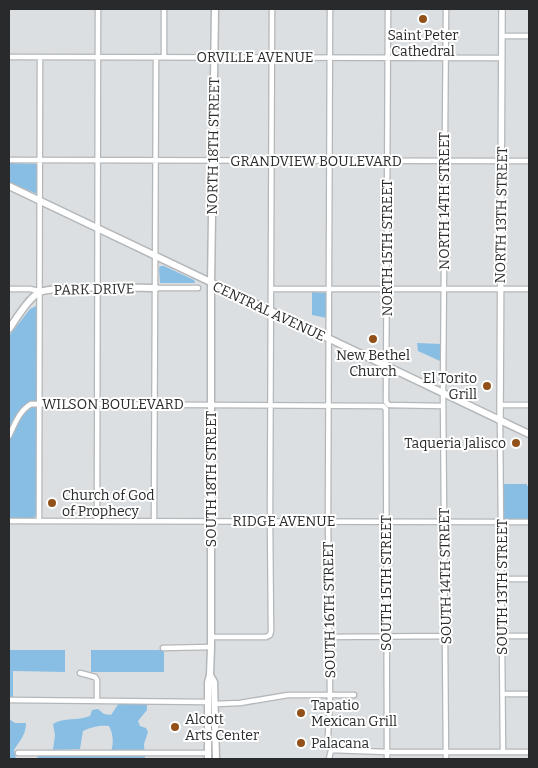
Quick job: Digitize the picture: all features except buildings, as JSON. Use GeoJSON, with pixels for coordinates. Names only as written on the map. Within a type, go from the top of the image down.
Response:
{"type":"FeatureCollection","features":[{"type":"Feature","properties":{"kind":"main road","name":"NORTH 18TH STREET"},"geometry":{"type":"LineString","coordinates":[[212,284],[214,9]]}},
{"type":"Feature","properties":{"kind":"main road","name":"CENTRAL AVENUE"},"geometry":{"type":"LineString","coordinates":[[9,186],[529,434]]}},
{"type":"Feature","properties":{"kind":"main road","name":"SOUTH 18TH STREET"},"geometry":{"type":"LineString","coordinates":[[212,284],[210,675],[214,682],[211,703],[212,756]]}},
{"type":"Feature","properties":{"kind":"main road","name":"PARK DRIVE"},"geometry":{"type":"LineString","coordinates":[[9,328],[32,298],[40,291],[56,288],[156,288]]}},
{"type":"Feature","properties":{"kind":"street"},"geometry":{"type":"LineString","coordinates":[[97,521],[98,9]]}},
{"type":"Feature","properties":{"kind":"street"},"geometry":{"type":"LineString","coordinates":[[164,9],[164,57]]}},
{"type":"Feature","properties":{"kind":"street"},"geometry":{"type":"LineString","coordinates":[[211,637],[266,637],[270,635],[272,9]]}},
{"type":"Feature","properties":{"kind":"street","name":"SOUTH 16TH STREET"},"geometry":{"type":"LineString","coordinates":[[329,759],[331,750],[328,736],[330,694],[328,637],[328,405],[330,9]]}},
{"type":"Feature","properties":{"kind":"street","name":"NORTH 15TH STREET"},"geometry":{"type":"LineString","coordinates":[[386,367],[388,9]]}},
{"type":"Feature","properties":{"kind":"street","name":"NORTH 14TH STREET"},"geometry":{"type":"LineString","coordinates":[[443,393],[446,9]]}},
{"type":"Feature","properties":{"kind":"street","name":"NORTH 13TH STREET"},"geometry":{"type":"LineString","coordinates":[[500,421],[502,9]]}},
{"type":"Feature","properties":{"kind":"street"},"geometry":{"type":"LineString","coordinates":[[502,36],[529,36]]}},
{"type":"Feature","properties":{"kind":"street","name":"ORVILLE AVENUE"},"geometry":{"type":"LineString","coordinates":[[9,57],[272,56],[502,58]]}},
{"type":"Feature","properties":{"kind":"street"},"geometry":{"type":"LineString","coordinates":[[39,521],[40,57]]}},
{"type":"Feature","properties":{"kind":"street"},"geometry":{"type":"LineString","coordinates":[[154,521],[156,57]]}},
{"type":"Feature","properties":{"kind":"street","name":"GRANDVIEW BOULEVARD"},"geometry":{"type":"LineString","coordinates":[[9,160],[529,161]]}},
{"type":"Feature","properties":{"kind":"street","name":"PARK DRIVE"},"geometry":{"type":"LineString","coordinates":[[156,288],[198,288]]}},
{"type":"Feature","properties":{"kind":"street"},"geometry":{"type":"LineString","coordinates":[[9,289],[40,291]]}},
{"type":"Feature","properties":{"kind":"street"},"geometry":{"type":"LineString","coordinates":[[271,289],[529,289]]}},
{"type":"Feature","properties":{"kind":"street","name":"SOUTH 15TH STREET"},"geometry":{"type":"LineString","coordinates":[[386,367],[386,759]]}},
{"type":"Feature","properties":{"kind":"street","name":"SOUTH 14TH STREET"},"geometry":{"type":"LineString","coordinates":[[443,393],[446,759]]}},
{"type":"Feature","properties":{"kind":"street","name":"WILSON BOULEVARD"},"geometry":{"type":"LineString","coordinates":[[9,436],[19,414],[32,404],[443,406]]}},
{"type":"Feature","properties":{"kind":"street"},"geometry":{"type":"LineString","coordinates":[[501,405],[529,405]]}},
{"type":"Feature","properties":{"kind":"street","name":"SOUTH 13TH STREET"},"geometry":{"type":"LineString","coordinates":[[500,421],[503,752]]}},
{"type":"Feature","properties":{"kind":"street","name":"RIDGE AVENUE"},"geometry":{"type":"LineString","coordinates":[[9,521],[270,520],[529,522]]}},
{"type":"Feature","properties":{"kind":"street"},"geometry":{"type":"LineString","coordinates":[[502,579],[529,579]]}},
{"type":"Feature","properties":{"kind":"street"},"geometry":{"type":"LineString","coordinates":[[328,637],[446,636]]}},
{"type":"Feature","properties":{"kind":"street"},"geometry":{"type":"LineString","coordinates":[[502,636],[529,636]]}},
{"type":"Feature","properties":{"kind":"street"},"geometry":{"type":"LineString","coordinates":[[163,648],[211,647]]}},
{"type":"Feature","properties":{"kind":"street"},"geometry":{"type":"LineString","coordinates":[[80,673],[95,677],[97,680],[97,700]]}},
{"type":"Feature","properties":{"kind":"street"},"geometry":{"type":"LineString","coordinates":[[503,694],[529,694]]}},
{"type":"Feature","properties":{"kind":"street"},"geometry":{"type":"LineString","coordinates":[[9,700],[240,703],[288,695],[354,695]]}},
{"type":"Feature","properties":{"kind":"street"},"geometry":{"type":"LineString","coordinates":[[331,750],[529,752]]}},
{"type":"Feature","properties":{"kind":"street"},"geometry":{"type":"LineString","coordinates":[[18,753],[185,752],[212,756]]}},
{"type":"Feature","properties":{"kind":"street"},"geometry":{"type":"LineString","coordinates":[[185,752],[185,759]]}},
{"type":"Feature","properties":{"kind":"shaded area"},"geometry":{"type":"Polygon","coordinates":[[[9,163],[36,164],[38,169],[37,194],[9,182],[9,163]]]}},
{"type":"Feature","properties":{"kind":"shaded area"},"geometry":{"type":"Polygon","coordinates":[[[160,266],[164,266],[194,280],[195,283],[160,283],[160,266]]]}},
{"type":"Feature","properties":{"kind":"shaded area"},"geometry":{"type":"Polygon","coordinates":[[[312,292],[327,293],[327,318],[312,315],[312,292]]]}},
{"type":"Feature","properties":{"kind":"shaded area"},"geometry":{"type":"Polygon","coordinates":[[[36,306],[36,515],[34,518],[9,518],[9,336],[30,309],[36,306]]]}},
{"type":"Feature","properties":{"kind":"shaded area"},"geometry":{"type":"Polygon","coordinates":[[[417,343],[441,344],[440,361],[418,351],[417,343]]]}},
{"type":"Feature","properties":{"kind":"shaded area"},"geometry":{"type":"Polygon","coordinates":[[[504,484],[527,484],[529,486],[529,520],[504,519],[504,484]]]}},
{"type":"Feature","properties":{"kind":"shaded area"},"geometry":{"type":"Polygon","coordinates":[[[9,650],[65,650],[65,672],[13,671],[13,697],[9,697],[9,650]]]}},
{"type":"Feature","properties":{"kind":"shaded area"},"geometry":{"type":"Polygon","coordinates":[[[91,650],[164,650],[164,672],[91,672],[91,650]]]}},
{"type":"Feature","properties":{"kind":"shaded area"},"geometry":{"type":"Polygon","coordinates":[[[119,703],[147,703],[147,710],[138,721],[140,726],[146,728],[148,732],[144,744],[145,759],[37,759],[38,756],[109,756],[113,741],[109,726],[89,728],[83,731],[80,749],[53,750],[55,735],[53,724],[90,716],[92,710],[98,709],[104,714],[111,715],[119,703]]]}},
{"type":"Feature","properties":{"kind":"shaded area"},"geometry":{"type":"Polygon","coordinates":[[[9,719],[15,723],[26,723],[24,734],[14,750],[16,759],[9,759],[9,719]]]}},
{"type":"Feature","properties":{"kind":"place","name":"Saint Peter Cathedral"},"geometry":{"type":"Point","coordinates":[423,19]}},
{"type":"Feature","properties":{"kind":"place","name":"New Bethel Church"},"geometry":{"type":"Point","coordinates":[373,339]}},
{"type":"Feature","properties":{"kind":"place","name":"El Torito Grill"},"geometry":{"type":"Point","coordinates":[487,386]}},
{"type":"Feature","properties":{"kind":"place","name":"Taqueria Jalisco"},"geometry":{"type":"Point","coordinates":[516,443]}},
{"type":"Feature","properties":{"kind":"place","name":"Church of God of Prophecy"},"geometry":{"type":"Point","coordinates":[52,503]}},
{"type":"Feature","properties":{"kind":"place","name":"Tapatio Mexican Grill"},"geometry":{"type":"Point","coordinates":[301,713]}},
{"type":"Feature","properties":{"kind":"place","name":"Alcott Arts Center"},"geometry":{"type":"Point","coordinates":[175,727]}},
{"type":"Feature","properties":{"kind":"place","name":"Palacana"},"geometry":{"type":"Point","coordinates":[301,743]}}]}
